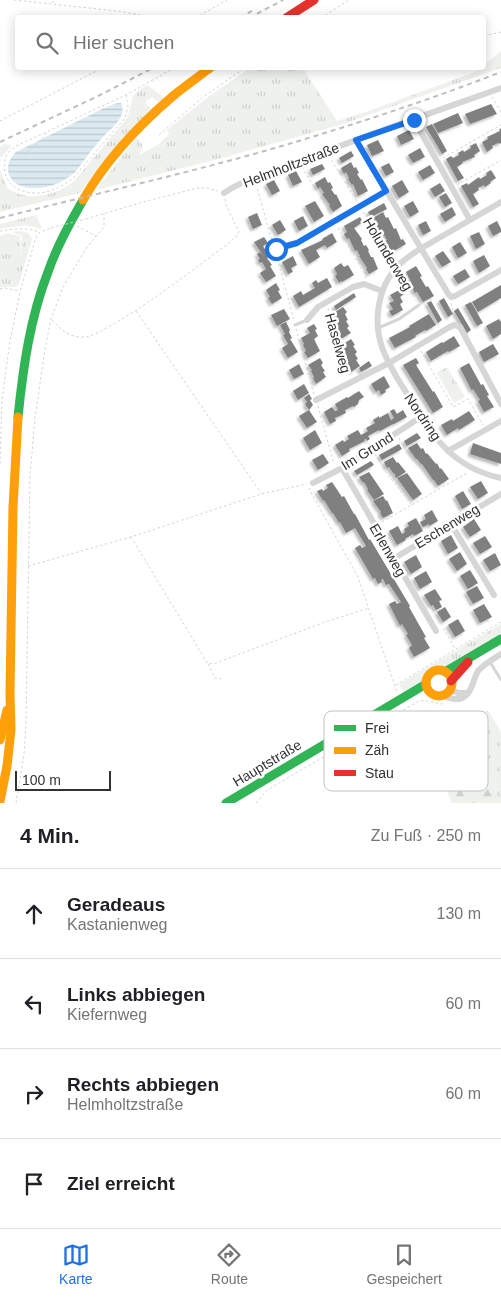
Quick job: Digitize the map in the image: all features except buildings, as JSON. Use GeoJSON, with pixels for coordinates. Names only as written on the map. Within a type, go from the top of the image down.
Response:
{"type":"FeatureCollection","features":[{"type":"Feature","properties":{"kind":"main road"},"geometry":{"type":"LineString","coordinates":[[291,15],[314,0]]}},
{"type":"Feature","properties":{"kind":"main road"},"geometry":{"type":"LineString","coordinates":[[0,801],[7,766],[11,730],[10,694],[16,432],[24,359],[40,294],[64,231],[95,179],[127,140],[163,105],[207,70]]}},
{"type":"Feature","properties":{"kind":"main road","name":"Hauptstraße"},"geometry":{"type":"LineString","coordinates":[[376,711],[399,697],[428,689],[427,679],[432,673],[437,671],[445,672],[501,639]]}},
{"type":"Feature","properties":{"kind":"main road","name":"Hauptstraße"},"geometry":{"type":"LineString","coordinates":[[442,696],[447,693],[451,685],[475,655]]}},
{"type":"Feature","properties":{"kind":"main road"},"geometry":{"type":"LineString","coordinates":[[445,672],[451,685]]}},
{"type":"Feature","properties":{"kind":"main road"},"geometry":{"type":"LineString","coordinates":[[428,689],[434,695],[442,696]]}},
{"type":"Feature","properties":{"kind":"main road"},"geometry":{"type":"LineString","coordinates":[[0,740],[10,694]]}},
{"type":"Feature","properties":{"kind":"main road","name":"Hauptstraße"},"geometry":{"type":"LineString","coordinates":[[226,803],[324,743]]}},
{"type":"Feature","properties":{"kind":"street","name":"Helmholtzstraße"},"geometry":{"type":"LineString","coordinates":[[224,193],[232,188],[356,140],[501,88]]}},
{"type":"Feature","properties":{"kind":"street"},"geometry":{"type":"LineString","coordinates":[[414,120],[470,220]]}},
{"type":"Feature","properties":{"kind":"street"},"geometry":{"type":"LineString","coordinates":[[356,140],[420,249],[451,297],[501,270]]}},
{"type":"Feature","properties":{"kind":"street"},"geometry":{"type":"LineString","coordinates":[[284,246],[297,243],[386,191]]}},
{"type":"Feature","properties":{"kind":"street","name":"Nordring"},"geometry":{"type":"LineString","coordinates":[[501,202],[420,249],[397,266],[382,292],[378,308],[378,328],[381,345],[388,364],[434,435],[448,451],[465,464],[484,473],[501,478]]}},
{"type":"Feature","properties":{"kind":"street"},"geometry":{"type":"LineString","coordinates":[[307,320],[318,307],[353,286],[364,284],[382,292]]}},
{"type":"Feature","properties":{"kind":"street"},"geometry":{"type":"LineString","coordinates":[[316,400],[388,364],[454,326],[460,327],[501,404]]}},
{"type":"Feature","properties":{"kind":"street","name":"Im Grund"},"geometry":{"type":"LineString","coordinates":[[312,483],[342,468],[421,417]]}},
{"type":"Feature","properties":{"kind":"street"},"geometry":{"type":"LineString","coordinates":[[448,451],[501,421]]}},
{"type":"Feature","properties":{"kind":"street","name":"Erlenweg"},"geometry":{"type":"LineString","coordinates":[[342,468],[436,631]]}},
{"type":"Feature","properties":{"kind":"street","name":"Eschenweg"},"geometry":{"type":"LineString","coordinates":[[393,558],[501,494]]}},
{"type":"Feature","properties":{"kind":"street"},"geometry":{"type":"LineString","coordinates":[[451,524],[494,595]]}},
{"type":"Feature","properties":{"kind":"street"},"geometry":{"type":"LineString","coordinates":[[442,696],[460,700],[471,689],[478,671],[501,654]]}},
{"type":"Feature","properties":{"kind":"street"},"geometry":{"type":"LineString","coordinates":[[451,685],[458,693],[468,693]]}},
{"type":"Feature","properties":{"kind":"lane"},"geometry":{"type":"LineString","coordinates":[[274,249],[284,246]]}},
{"type":"Feature","properties":{"kind":"lane"},"geometry":{"type":"LineString","coordinates":[[378,328],[398,319],[419,306]]}},
{"type":"Feature","properties":{"kind":"lane"},"geometry":{"type":"LineString","coordinates":[[295,326],[307,320]]}},
{"type":"Feature","properties":{"kind":"lane"},"geometry":{"type":"LineString","coordinates":[[490,661],[501,680]]}},
{"type":"Feature","properties":{"kind":"path"},"geometry":{"type":"LineString","coordinates":[[14,0],[140,15]]}},
{"type":"Feature","properties":{"kind":"path"},"geometry":{"type":"LineString","coordinates":[[52,4],[55,0]]}},
{"type":"Feature","properties":{"kind":"path"},"geometry":{"type":"LineString","coordinates":[[200,15],[227,0]]}},
{"type":"Feature","properties":{"kind":"path"},"geometry":{"type":"LineString","coordinates":[[326,15],[349,0]]}},
{"type":"Feature","properties":{"kind":"path"},"geometry":{"type":"LineString","coordinates":[[486,36],[501,32]]}},
{"type":"Feature","properties":{"kind":"path"},"geometry":{"type":"LineString","coordinates":[[0,121],[98,70]]}},
{"type":"Feature","properties":{"kind":"path"},"geometry":{"type":"LineString","coordinates":[[126,95],[128,106],[125,118],[67,183],[47,192],[33,193],[22,191],[12,186],[6,180],[3,171],[4,160],[8,153],[16,146],[126,95],[170,70]]}},
{"type":"Feature","properties":{"kind":"path"},"geometry":{"type":"LineString","coordinates":[[159,135],[203,97],[242,70]]}},
{"type":"Feature","properties":{"kind":"path"},"geometry":{"type":"LineString","coordinates":[[489,92],[501,112]]}},
{"type":"Feature","properties":{"kind":"path"},"geometry":{"type":"LineString","coordinates":[[438,161],[501,125]]}},
{"type":"Feature","properties":{"kind":"path"},"geometry":{"type":"LineString","coordinates":[[20,160],[48,132]]}},
{"type":"Feature","properties":{"kind":"path","name":"Holunderweg"},"geometry":{"type":"LineString","coordinates":[[326,152],[397,266],[419,306]]}},
{"type":"Feature","properties":{"kind":"path"},"geometry":{"type":"LineString","coordinates":[[452,188],[501,160]]}},
{"type":"Feature","properties":{"kind":"path"},"geometry":{"type":"LineString","coordinates":[[0,231],[17,228],[40,232],[198,188],[206,188],[224,193],[226,205],[239,232],[236,237],[136,311],[86,338],[73,337],[60,330],[51,319]]}},
{"type":"Feature","properties":{"kind":"path"},"geometry":{"type":"LineString","coordinates":[[16,803],[24,755],[26,722],[30,476],[35,418],[45,349],[56,302],[71,272],[87,247],[104,227],[104,214]]}},
{"type":"Feature","properties":{"kind":"path"},"geometry":{"type":"LineString","coordinates":[[77,226],[96,236]]}},
{"type":"Feature","properties":{"kind":"path"},"geometry":{"type":"LineString","coordinates":[[0,464],[2,400],[10,341],[20,292],[34,243],[40,232]]}},
{"type":"Feature","properties":{"kind":"path"},"geometry":{"type":"LineString","coordinates":[[0,289],[5,288],[20,292]]}},
{"type":"Feature","properties":{"kind":"path"},"geometry":{"type":"LineString","coordinates":[[451,297],[451,308],[460,327]]}},
{"type":"Feature","properties":{"kind":"path","name":"Haselweg"},"geometry":{"type":"LineString","coordinates":[[327,302],[349,383]]}},
{"type":"Feature","properties":{"kind":"path"},"geometry":{"type":"LineString","coordinates":[[136,311],[261,494]]}},
{"type":"Feature","properties":{"kind":"path"},"geometry":{"type":"LineString","coordinates":[[418,346],[453,407],[468,399],[486,430]]}},
{"type":"Feature","properties":{"kind":"path"},"geometry":{"type":"LineString","coordinates":[[396,433],[407,453],[439,490]]}},
{"type":"Feature","properties":{"kind":"path"},"geometry":{"type":"LineString","coordinates":[[372,449],[386,472],[413,505]]}},
{"type":"Feature","properties":{"kind":"path"},"geometry":{"type":"LineString","coordinates":[[375,526],[474,469]]}},
{"type":"Feature","properties":{"kind":"path"},"geometry":{"type":"LineString","coordinates":[[28,566],[131,537],[261,494],[312,483]]}},
{"type":"Feature","properties":{"kind":"path"},"geometry":{"type":"LineString","coordinates":[[312,483],[310,489],[358,577],[399,697]]}},
{"type":"Feature","properties":{"kind":"path"},"geometry":{"type":"LineString","coordinates":[[131,537],[215,678],[221,678]]}},
{"type":"Feature","properties":{"kind":"path"},"geometry":{"type":"LineString","coordinates":[[208,664],[216,663],[325,622],[369,608]]}},
{"type":"Feature","properties":{"kind":"path"},"geometry":{"type":"LineString","coordinates":[[396,686],[501,622]]}},
{"type":"Feature","properties":{"kind":"path"},"geometry":{"type":"LineString","coordinates":[[436,631],[444,629],[455,649]]}},
{"type":"Feature","properties":{"kind":"path"},"geometry":{"type":"LineString","coordinates":[[256,803],[268,790],[324,757]]}},
{"type":"Feature","properties":{"kind":"green space"},"geometry":{"type":"Polygon","coordinates":[[[501,51],[501,68],[343,124],[226,157],[96,190],[137,137],[143,146],[139,155],[159,144],[169,134],[167,130],[208,97],[247,70],[304,70],[337,121],[478,70],[486,70],[486,63],[501,51]]]}},
{"type":"Feature","properties":{"kind":"green space"},"geometry":{"type":"Polygon","coordinates":[[[147,85],[165,98],[159,103],[152,97],[145,102],[151,109],[96,171],[80,193],[0,212],[0,170],[8,189],[19,194],[37,196],[58,191],[75,180],[127,118],[132,99],[136,93],[147,85]]]}},
{"type":"Feature","properties":{"kind":"green space"},"geometry":{"type":"Polygon","coordinates":[[[4,144],[11,145],[1,157],[0,170],[0,147],[4,144]]]}},
{"type":"Feature","properties":{"kind":"green space"},"geometry":{"type":"Polygon","coordinates":[[[36,215],[42,228],[40,229],[25,225],[0,229],[0,224],[36,215]]]}},
{"type":"Feature","properties":{"kind":"green space"},"geometry":{"type":"Polygon","coordinates":[[[12,232],[28,233],[32,239],[19,284],[15,287],[0,287],[0,236],[12,234],[20,236],[21,256],[22,236],[12,232]]]}},
{"type":"Feature","properties":{"kind":"green space"},"geometry":{"type":"Polygon","coordinates":[[[447,367],[465,397],[454,403],[437,373],[447,367]]]}},
{"type":"Feature","properties":{"kind":"green space"},"geometry":{"type":"Polygon","coordinates":[[[501,624],[501,635],[445,669],[430,672],[422,684],[404,693],[399,684],[501,624]]]}},
{"type":"Feature","properties":{"kind":"green space"},"geometry":{"type":"Polygon","coordinates":[[[488,710],[501,732],[501,803],[488,774],[488,711],[484,711],[488,710]]]}},
{"type":"Feature","properties":{"kind":"green space"},"geometry":{"type":"Polygon","coordinates":[[[488,774],[501,803],[452,803],[447,791],[488,791],[488,774]]]}},
{"type":"Feature","properties":{"kind":"shaded area"},"geometry":{"type":"Polygon","coordinates":[[[117,103],[121,103],[123,108],[120,118],[71,175],[56,184],[35,188],[22,186],[12,179],[8,169],[11,158],[16,152],[117,103]]]}},
{"type":"Feature","properties":{"kind":"railway"},"geometry":{"type":"LineString","coordinates":[[255,15],[283,0]]}},
{"type":"Feature","properties":{"kind":"railway"},"geometry":{"type":"LineString","coordinates":[[245,15],[255,9]]}},
{"type":"Feature","properties":{"kind":"railway"},"geometry":{"type":"LineString","coordinates":[[0,142],[149,70]]}},
{"type":"Feature","properties":{"kind":"railway"},"geometry":{"type":"LineString","coordinates":[[0,218],[282,146],[392,111],[501,72]]}},
{"type":"Feature","properties":{"kind":"traffic: fast"},"geometry":{"type":"LineString","coordinates":[[18,417],[25,362],[36,307],[55,253],[83,200]]}},
{"type":"Feature","properties":{"kind":"traffic: fast"},"geometry":{"type":"LineString","coordinates":[[445,672],[501,639]]}},
{"type":"Feature","properties":{"kind":"traffic: fast"},"geometry":{"type":"LineString","coordinates":[[381,711],[426,684]]}},
{"type":"Feature","properties":{"kind":"traffic: fast"},"geometry":{"type":"LineString","coordinates":[[226,803],[324,745]]}},
{"type":"Feature","properties":{"kind":"traffic: slow"},"geometry":{"type":"LineString","coordinates":[[83,200],[102,171],[136,131],[173,96],[207,70]]}},
{"type":"Feature","properties":{"kind":"traffic: slow"},"geometry":{"type":"LineString","coordinates":[[0,801],[7,766],[11,730],[13,507],[18,417]]}},
{"type":"Feature","properties":{"kind":"traffic: slow"},"geometry":{"type":"LineString","coordinates":[[439,670],[448,674],[452,683],[448,692],[439,696],[430,692],[426,683],[430,674],[439,670]]}},
{"type":"Feature","properties":{"kind":"traffic: slow"},"geometry":{"type":"LineString","coordinates":[[0,740],[7,710]]}},
{"type":"Feature","properties":{"kind":"traffic: jam"},"geometry":{"type":"LineString","coordinates":[[291,15],[314,0]]}},
{"type":"Feature","properties":{"kind":"traffic: jam"},"geometry":{"type":"LineString","coordinates":[[451,681],[468,662]]}},
{"type":"Feature","properties":{"kind":"route"},"geometry":{"type":"LineString","coordinates":[[276,249],[297,243],[386,191],[356,140],[414,120]]}}]}
